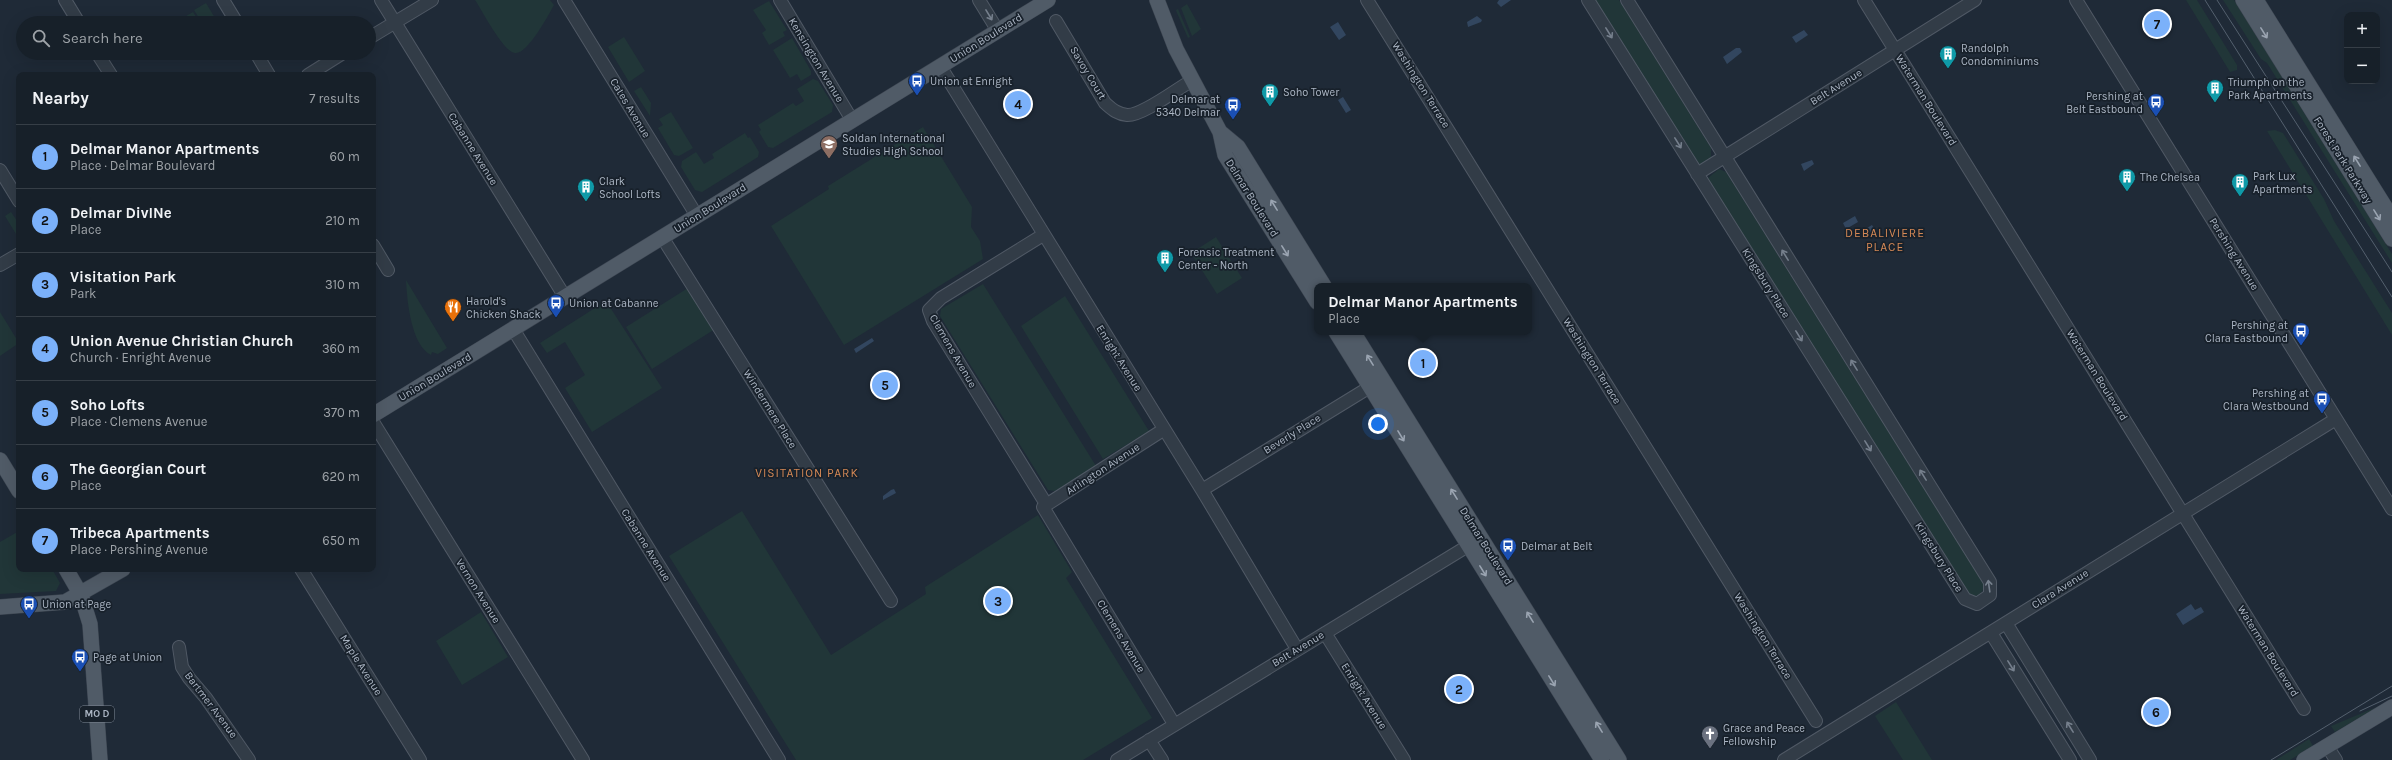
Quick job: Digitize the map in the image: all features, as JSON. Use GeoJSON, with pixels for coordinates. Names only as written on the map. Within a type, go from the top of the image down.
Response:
{"type":"FeatureCollection","features":[{"type":"Feature","properties":{"kind":"main road","name":"Union Boulevard"},"geometry":{"type":"LineString","coordinates":[[376,413],[1048,0]]}},
{"type":"Feature","properties":{"kind":"main road","name":"Delmar Boulevard"},"geometry":{"type":"LineString","coordinates":[[1157,0],[1174,46],[1220,132],[1225,155],[1314,297]]}},
{"type":"Feature","properties":{"kind":"main road","name":"Forest Park Parkway"},"geometry":{"type":"LineString","coordinates":[[2243,0],[2392,239]]}},
{"type":"Feature","properties":{"kind":"main road","name":"Forest Park Parkway"},"geometry":{"type":"LineString","coordinates":[[2256,0],[2392,218]]}},
{"type":"Feature","properties":{"kind":"main road","name":"Delmar Boulevard"},"geometry":{"type":"LineString","coordinates":[[1220,132],[1238,147],[1322,283]]}},
{"type":"Feature","properties":{"kind":"main road","name":"Delmar Boulevard"},"geometry":{"type":"LineString","coordinates":[[1338,335],[1376,382],[1480,538],[1620,760]]}},
{"type":"Feature","properties":{"kind":"main road","name":"Delmar Boulevard"},"geometry":{"type":"LineString","coordinates":[[1353,335],[1376,382],[1468,546],[1602,760]]}},
{"type":"Feature","properties":{"kind":"main road"},"geometry":{"type":"LineString","coordinates":[[0,460],[16,486]]}},
{"type":"Feature","properties":{"kind":"main road","name":"MO D"},"geometry":{"type":"LineString","coordinates":[[68,572],[81,595],[90,624],[100,760]]}},
{"type":"Feature","properties":{"kind":"main road"},"geometry":{"type":"LineString","coordinates":[[0,607],[58,603],[81,595],[118,572]]}},
{"type":"Feature","properties":{"kind":"main road"},"geometry":{"type":"LineString","coordinates":[[2304,760],[2392,706]]}},
{"type":"Feature","properties":{"kind":"street"},"geometry":{"type":"LineString","coordinates":[[65,0],[75,16]]}},
{"type":"Feature","properties":{"kind":"street"},"geometry":{"type":"LineString","coordinates":[[223,0],[233,16]]}},
{"type":"Feature","properties":{"kind":"street","name":"Cabanne Avenue"},"geometry":{"type":"LineString","coordinates":[[381,0],[565,297]]}},
{"type":"Feature","properties":{"kind":"street"},"geometry":{"type":"LineString","coordinates":[[376,34],[432,0]]}},
{"type":"Feature","properties":{"kind":"street","name":"Cates Avenue"},"geometry":{"type":"LineString","coordinates":[[564,0],[697,216]]}},
{"type":"Feature","properties":{"kind":"street","name":"Kensington Avenue"},"geometry":{"type":"LineString","coordinates":[[780,0],[852,120]]}},
{"type":"Feature","properties":{"kind":"street"},"geometry":{"type":"LineString","coordinates":[[979,0],[998,31]]}},
{"type":"Feature","properties":{"kind":"street","name":"Washington Terrace"},"geometry":{"type":"LineString","coordinates":[[1367,0],[1816,721]]}},
{"type":"Feature","properties":{"kind":"street","name":"Kingsbury Place"},"geometry":{"type":"LineString","coordinates":[[1588,0],[1965,599],[1977,604],[1990,595],[1990,582],[1627,0]]}},
{"type":"Feature","properties":{"kind":"street","name":"Waterman Boulevard"},"geometry":{"type":"LineString","coordinates":[[1864,0],[2304,709]]}},
{"type":"Feature","properties":{"kind":"street","name":"Belt Avenue"},"geometry":{"type":"LineString","coordinates":[[1697,174],[1892,46],[1975,0]]}},
{"type":"Feature","properties":{"kind":"street","name":"Pershing Avenue"},"geometry":{"type":"LineString","coordinates":[[2076,0],[2392,509]]}},
{"type":"Feature","properties":{"kind":"street","name":"Savoy Court"},"geometry":{"type":"LineString","coordinates":[[1056,20],[1105,103],[1114,111],[1128,115],[1140,112],[1191,80]]}},
{"type":"Feature","properties":{"kind":"street"},"geometry":{"type":"LineString","coordinates":[[101,60],[109,72]]}},
{"type":"Feature","properties":{"kind":"street"},"geometry":{"type":"LineString","coordinates":[[260,60],[267,72]]}},
{"type":"Feature","properties":{"kind":"street"},"geometry":{"type":"LineString","coordinates":[[313,72],[332,60]]}},
{"type":"Feature","properties":{"kind":"street","name":"Enright Avenue"},"geometry":{"type":"LineString","coordinates":[[940,66],[1163,430],[1202,490],[1298,649]]}},
{"type":"Feature","properties":{"kind":"street"},"geometry":{"type":"LineString","coordinates":[[0,170],[16,196]]}},
{"type":"Feature","properties":{"kind":"street","name":"Clemens Avenue"},"geometry":{"type":"LineString","coordinates":[[1043,235],[941,298],[929,310],[933,321],[1037,488],[1043,503],[1174,724]]}},
{"type":"Feature","properties":{"kind":"street","name":"Windermere Place"},"geometry":{"type":"LineString","coordinates":[[662,237],[891,601]]}},
{"type":"Feature","properties":{"kind":"street"},"geometry":{"type":"LineString","coordinates":[[376,251],[388,270]]}},
{"type":"Feature","properties":{"kind":"street"},"geometry":{"type":"LineString","coordinates":[[0,265],[16,256]]}},
{"type":"Feature","properties":{"kind":"street","name":"Cabanne Avenue"},"geometry":{"type":"LineString","coordinates":[[513,329],[779,760]]}},
{"type":"Feature","properties":{"kind":"street","name":"Beverly Place"},"geometry":{"type":"LineString","coordinates":[[1202,490],[1376,382]]}},
{"type":"Feature","properties":{"kind":"street","name":"Clara Avenue"},"geometry":{"type":"LineString","coordinates":[[1784,760],[2336,419]]}},
{"type":"Feature","properties":{"kind":"street","name":"Vernon Avenue"},"geometry":{"type":"LineString","coordinates":[[376,427],[583,760]]}},
{"type":"Feature","properties":{"kind":"street","name":"Arlington Avenue"},"geometry":{"type":"LineString","coordinates":[[1043,503],[1163,430]]}},
{"type":"Feature","properties":{"kind":"street","name":"Belt Avenue"},"geometry":{"type":"LineString","coordinates":[[1117,760],[1480,538]]}},
{"type":"Feature","properties":{"kind":"street","name":"Maple Avenue"},"geometry":{"type":"LineString","coordinates":[[304,572],[420,760]]}},
{"type":"Feature","properties":{"kind":"street"},"geometry":{"type":"LineString","coordinates":[[2006,624],[2090,760]]}},
{"type":"Feature","properties":{"kind":"street"},"geometry":{"type":"LineString","coordinates":[[1991,632],[2070,760]]}},
{"type":"Feature","properties":{"kind":"street","name":"Enright Avenue"},"geometry":{"type":"LineString","coordinates":[[1325,633],[1404,760]]}},
{"type":"Feature","properties":{"kind":"street","name":"Bartmer Avenue"},"geometry":{"type":"LineString","coordinates":[[179,647],[182,667],[250,760]]}},
{"type":"Feature","properties":{"kind":"street"},"geometry":{"type":"LineString","coordinates":[[1149,740],[1162,760]]}},
{"type":"Feature","properties":{"kind":"street"},"geometry":{"type":"LineString","coordinates":[[2327,746],[2336,760]]}},
{"type":"Feature","properties":{"kind":"green space"},"geometry":{"type":"Polygon","coordinates":[[[475,0],[550,0],[554,5],[532,41],[521,51],[516,53],[506,47],[494,31],[475,0]]]}},
{"type":"Feature","properties":{"kind":"green space"},"geometry":{"type":"Polygon","coordinates":[[[1595,0],[1619,0],[1711,148],[1711,157],[1700,164],[1695,162],[1595,0]]]}},
{"type":"Feature","properties":{"kind":"green space"},"geometry":{"type":"Polygon","coordinates":[[[2186,0],[2197,0],[2237,65],[2237,70],[2230,72],[2186,0]]]}},
{"type":"Feature","properties":{"kind":"green space"},"geometry":{"type":"Polygon","coordinates":[[[2223,0],[2234,0],[2392,254],[2392,263],[2267,63],[2261,59],[2223,0]]]}},
{"type":"Feature","properties":{"kind":"green space"},"geometry":{"type":"Polygon","coordinates":[[[769,1],[787,30],[783,32],[785,36],[769,45],[762,33],[766,30],[753,10],[769,1]]]}},
{"type":"Feature","properties":{"kind":"green space"},"geometry":{"type":"Polygon","coordinates":[[[206,3],[214,16],[198,16],[194,10],[206,3]]]}},
{"type":"Feature","properties":{"kind":"green space"},"geometry":{"type":"Polygon","coordinates":[[[1187,4],[1201,29],[1192,36],[1181,8],[1187,4]]]}},
{"type":"Feature","properties":{"kind":"green space"},"geometry":{"type":"Polygon","coordinates":[[[1178,9],[1190,37],[1188,38],[1177,13],[1176,10],[1178,9]]]}},
{"type":"Feature","properties":{"kind":"green space"},"geometry":{"type":"Polygon","coordinates":[[[193,12],[196,16],[186,16],[193,12]]]}},
{"type":"Feature","properties":{"kind":"green space"},"geometry":{"type":"Polygon","coordinates":[[[624,37],[645,71],[629,82],[608,47],[624,37]]]}},
{"type":"Feature","properties":{"kind":"green space"},"geometry":{"type":"Polygon","coordinates":[[[792,38],[811,71],[811,75],[801,81],[797,74],[790,78],[773,50],[792,38]]]}},
{"type":"Feature","properties":{"kind":"green space"},"geometry":{"type":"Polygon","coordinates":[[[813,79],[818,81],[833,105],[832,112],[773,148],[768,147],[759,132],[761,130],[758,125],[793,103],[796,106],[804,101],[797,89],[813,79]]]}},
{"type":"Feature","properties":{"kind":"green space"},"geometry":{"type":"Polygon","coordinates":[[[641,87],[651,103],[650,116],[634,91],[641,87]]]}},
{"type":"Feature","properties":{"kind":"green space"},"geometry":{"type":"Polygon","coordinates":[[[671,112],[693,148],[679,156],[674,155],[658,128],[663,125],[659,119],[671,112]]]}},
{"type":"Feature","properties":{"kind":"green space"},"geometry":{"type":"Polygon","coordinates":[[[923,127],[972,207],[971,227],[980,241],[983,259],[844,345],[771,226],[829,189],[828,186],[923,127]]]}},
{"type":"Feature","properties":{"kind":"green space"},"geometry":{"type":"Polygon","coordinates":[[[2275,130],[2283,133],[2324,199],[2334,221],[2392,313],[2392,335],[2267,131],[2275,130]]]}},
{"type":"Feature","properties":{"kind":"green space"},"geometry":{"type":"Polygon","coordinates":[[[745,133],[748,138],[750,137],[759,152],[758,157],[702,192],[695,190],[681,167],[682,161],[696,152],[704,164],[714,158],[712,154],[745,133]]]}},
{"type":"Feature","properties":{"kind":"green space"},"geometry":{"type":"Polygon","coordinates":[[[1719,169],[1726,172],[1983,583],[1983,590],[1979,595],[1972,597],[1968,595],[1709,183],[1708,178],[1719,169]]]}},
{"type":"Feature","properties":{"kind":"green space"},"geometry":{"type":"Polygon","coordinates":[[[11,212],[16,220],[16,234],[5,216],[11,212]]]}},
{"type":"Feature","properties":{"kind":"green space"},"geometry":{"type":"Polygon","coordinates":[[[1216,237],[1242,278],[1217,294],[1191,253],[1216,237]]]}},
{"type":"Feature","properties":{"kind":"green space"},"geometry":{"type":"Polygon","coordinates":[[[406,280],[447,348],[438,354],[432,352],[431,355],[424,350],[419,342],[411,322],[406,280]]]}},
{"type":"Feature","properties":{"kind":"green space"},"geometry":{"type":"Polygon","coordinates":[[[983,284],[1096,466],[1055,491],[1048,490],[940,316],[941,309],[983,284]]]}},
{"type":"Feature","properties":{"kind":"green space"},"geometry":{"type":"Polygon","coordinates":[[[688,288],[715,329],[652,369],[626,327],[688,288]]]}},
{"type":"Feature","properties":{"kind":"green space"},"geometry":{"type":"Polygon","coordinates":[[[1065,296],[1149,431],[1103,459],[1021,326],[1065,296]]]}},
{"type":"Feature","properties":{"kind":"green space"},"geometry":{"type":"Polygon","coordinates":[[[606,301],[662,388],[592,432],[565,388],[585,375],[565,342],[547,353],[540,343],[606,301]]]}},
{"type":"Feature","properties":{"kind":"green space"},"geometry":{"type":"Polygon","coordinates":[[[0,312],[16,338],[16,345],[0,356],[0,312]]]}},
{"type":"Feature","properties":{"kind":"green space"},"geometry":{"type":"Polygon","coordinates":[[[742,511],[831,655],[926,594],[925,587],[1038,515],[1072,572],[1066,578],[1152,718],[1083,760],[796,760],[669,556],[742,511]]]}},
{"type":"Feature","properties":{"kind":"green space"},"geometry":{"type":"Polygon","coordinates":[[[16,533],[16,572],[54,572],[60,583],[56,591],[0,594],[0,542],[16,533]]]}},
{"type":"Feature","properties":{"kind":"green space"},"geometry":{"type":"Polygon","coordinates":[[[481,612],[508,657],[462,685],[436,641],[481,612]]]}},
{"type":"Feature","properties":{"kind":"green space"},"geometry":{"type":"Polygon","coordinates":[[[1896,702],[1932,760],[1903,760],[1875,716],[1896,702]]]}},
{"type":"Feature","properties":{"kind":"green space"},"geometry":{"type":"Polygon","coordinates":[[[2379,706],[2335,732],[2331,726],[2379,706]]]}},
{"type":"Feature","properties":{"kind":"green space"},"geometry":{"type":"Polygon","coordinates":[[[2309,739],[2313,746],[2290,760],[2276,760],[2309,739]]]}},
{"type":"Feature","properties":{"kind":"water"},"geometry":{"type":"Polygon","coordinates":[[[1499,0],[1511,0],[1501,7],[1497,3],[1499,0]]]}},
{"type":"Feature","properties":{"kind":"water"},"geometry":{"type":"Polygon","coordinates":[[[1477,16],[1482,20],[1481,22],[1468,27],[1467,22],[1477,16]]]}},
{"type":"Feature","properties":{"kind":"water"},"geometry":{"type":"Polygon","coordinates":[[[1338,22],[1346,35],[1339,40],[1330,27],[1338,22]]]}},
{"type":"Feature","properties":{"kind":"water"},"geometry":{"type":"Polygon","coordinates":[[[1804,30],[1808,35],[1796,43],[1792,37],[1804,30]]]}},
{"type":"Feature","properties":{"kind":"water"},"geometry":{"type":"Polygon","coordinates":[[[1736,48],[1740,48],[1742,52],[1727,64],[1723,57],[1736,48]]]}},
{"type":"Feature","properties":{"kind":"water"},"geometry":{"type":"Polygon","coordinates":[[[1343,97],[1351,110],[1346,113],[1338,100],[1343,97]]]}},
{"type":"Feature","properties":{"kind":"water"},"geometry":{"type":"Polygon","coordinates":[[[1812,160],[1814,164],[1804,171],[1801,164],[1812,160]]]}},
{"type":"Feature","properties":{"kind":"water"},"geometry":{"type":"Polygon","coordinates":[[[1855,216],[1858,222],[1846,229],[1843,223],[1855,216]]]}},
{"type":"Feature","properties":{"kind":"water"},"geometry":{"type":"Polygon","coordinates":[[[1872,225],[1875,230],[1865,236],[1862,231],[1872,225]]]}},
{"type":"Feature","properties":{"kind":"water"},"geometry":{"type":"Polygon","coordinates":[[[872,338],[874,341],[856,353],[854,349],[872,338]]]}},
{"type":"Feature","properties":{"kind":"water"},"geometry":{"type":"Polygon","coordinates":[[[894,489],[896,493],[883,500],[883,496],[894,489]]]}},
{"type":"Feature","properties":{"kind":"water"},"geometry":{"type":"Polygon","coordinates":[[[2191,604],[2195,610],[2201,607],[2204,612],[2183,625],[2176,614],[2191,604]]]}},
{"type":"Feature","properties":{"kind":"tram line"},"geometry":{"type":"LineString","coordinates":[[2205,0],[2392,297]]}},
{"type":"Feature","properties":{"kind":"tram line"},"geometry":{"type":"LineString","coordinates":[[2217,0],[2392,272]]}},
{"type":"Feature","properties":{"kind":"tram line"},"geometry":{"type":"LineString","coordinates":[[2271,760],[2392,686]]}},
{"type":"Feature","properties":{"kind":"tram line"},"geometry":{"type":"LineString","coordinates":[[2360,711],[2392,696]]}},
{"type":"Feature","properties":{"kind":"place","name":"Tribeca Apartments"},"geometry":{"type":"Point","coordinates":[2157,24]}},
{"type":"Feature","properties":{"kind":"place","name":"Randolph Condominiums"},"geometry":{"type":"Point","coordinates":[1948,69]}},
{"type":"Feature","properties":{"kind":"place","name":"Union at Enright"},"geometry":{"type":"Point","coordinates":[917,96]}},
{"type":"Feature","properties":{"kind":"place","name":"Triumph on the Park Apartments"},"geometry":{"type":"Point","coordinates":[2215,103]}},
{"type":"Feature","properties":{"kind":"place","name":"Union Avenue Christian Church"},"geometry":{"type":"Point","coordinates":[1018,104]}},
{"type":"Feature","properties":{"kind":"place","name":"Soho Tower"},"geometry":{"type":"Point","coordinates":[1270,107]}},
{"type":"Feature","properties":{"kind":"place","name":"Pershing at Belt Eastbound"},"geometry":{"type":"Point","coordinates":[2156,117]}},
{"type":"Feature","properties":{"kind":"place","name":"Delmar at 5340 Delmar"},"geometry":{"type":"Point","coordinates":[1233,120]}},
{"type":"Feature","properties":{"kind":"place","name":"Soldan International Studies High School"},"geometry":{"type":"Point","coordinates":[829,159]}},
{"type":"Feature","properties":{"kind":"place","name":"The Chelsea"},"geometry":{"type":"Point","coordinates":[2127,192]}},
{"type":"Feature","properties":{"kind":"place","name":"Park Lux Apartments"},"geometry":{"type":"Point","coordinates":[2240,197]}},
{"type":"Feature","properties":{"kind":"place","name":"Clark School Lofts"},"geometry":{"type":"Point","coordinates":[586,202]}},
{"type":"Feature","properties":{"kind":"place","name":"Forensic Treatment Center - North"},"geometry":{"type":"Point","coordinates":[1165,273]}},
{"type":"Feature","properties":{"kind":"place","name":"Union at Cabanne"},"geometry":{"type":"Point","coordinates":[556,318]}},
{"type":"Feature","properties":{"kind":"place","name":"Harold's Chicken Shack"},"geometry":{"type":"Point","coordinates":[453,322]}},
{"type":"Feature","properties":{"kind":"place","name":"Pershing at Clara Eastbound"},"geometry":{"type":"Point","coordinates":[2301,346]}},
{"type":"Feature","properties":{"kind":"place","name":"Delmar Manor Apartments"},"geometry":{"type":"Point","coordinates":[1423,363]}},
{"type":"Feature","properties":{"kind":"place","name":"Soho Lofts"},"geometry":{"type":"Point","coordinates":[885,385]}},
{"type":"Feature","properties":{"kind":"place","name":"Pershing at Clara Westbound"},"geometry":{"type":"Point","coordinates":[2322,414]}},
{"type":"Feature","properties":{"kind":"place","name":"Delmar at Belt"},"geometry":{"type":"Point","coordinates":[1508,561]}},
{"type":"Feature","properties":{"kind":"place","name":"Visitation Park"},"geometry":{"type":"Point","coordinates":[998,601]}},
{"type":"Feature","properties":{"kind":"place","name":"Union at Page"},"geometry":{"type":"Point","coordinates":[29,619]}},
{"type":"Feature","properties":{"kind":"place","name":"Page at Union"},"geometry":{"type":"Point","coordinates":[80,672]}},
{"type":"Feature","properties":{"kind":"place","name":"Delmar DivINe"},"geometry":{"type":"Point","coordinates":[1459,689]}},
{"type":"Feature","properties":{"kind":"place","name":"The Georgian Court"},"geometry":{"type":"Point","coordinates":[2156,712]}},
{"type":"Feature","properties":{"kind":"place","name":"Grace and Peace Fellowship"},"geometry":{"type":"Point","coordinates":[1710,749]}},
{"type":"Feature","properties":{"kind":"district","name":"DEBALIVIERE PLACE"},"geometry":{"type":"Point","coordinates":[1885,240]}},
{"type":"Feature","properties":{"kind":"district","name":"VISITATION PARK"},"geometry":{"type":"Point","coordinates":[807,473]}}]}
